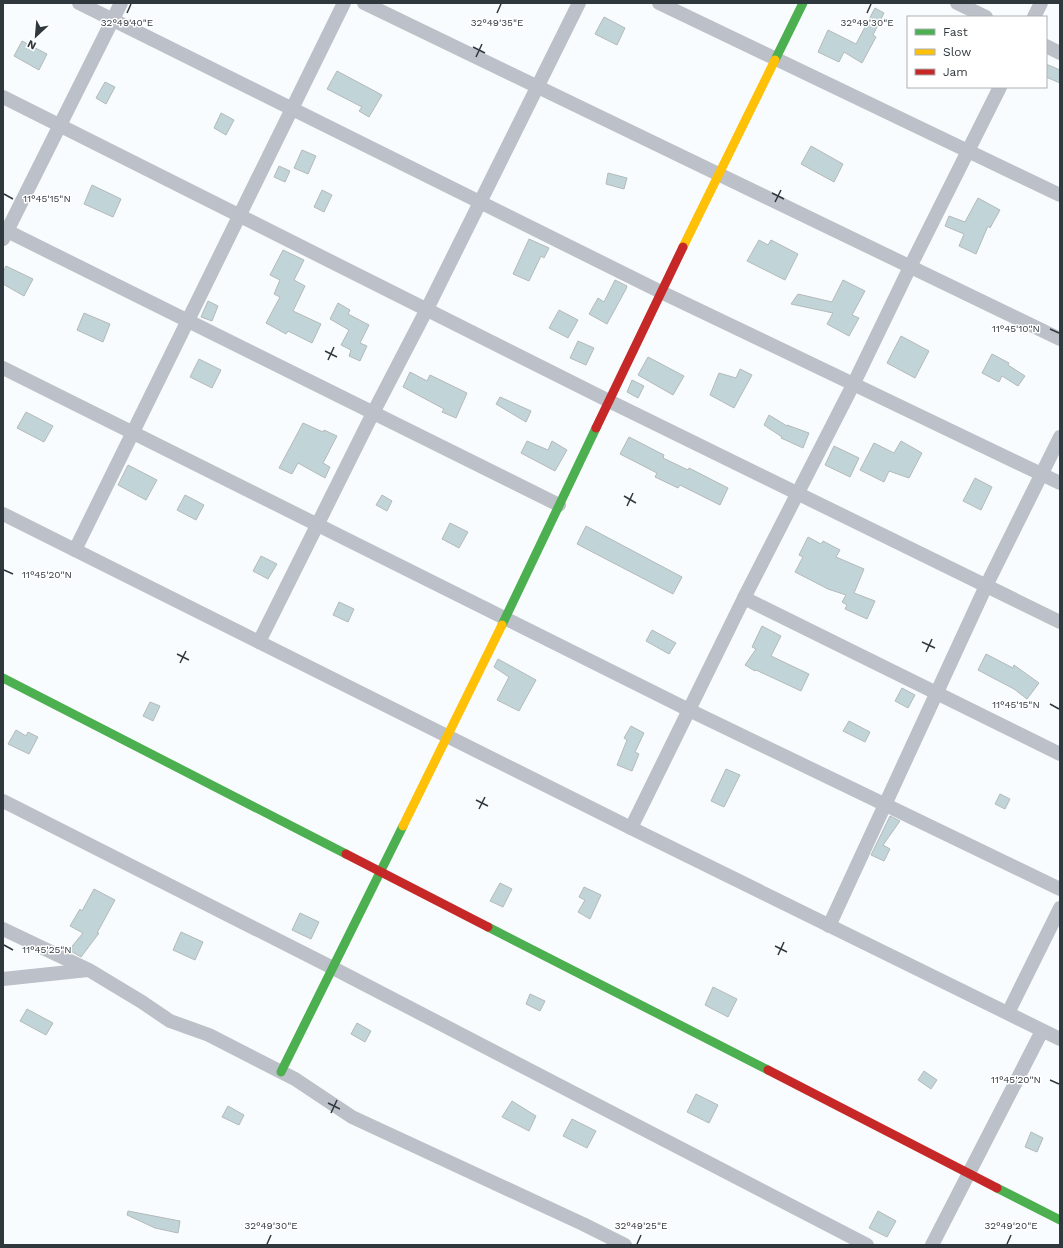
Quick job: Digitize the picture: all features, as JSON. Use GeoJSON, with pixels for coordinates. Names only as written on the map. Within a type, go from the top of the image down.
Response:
{"type":"FeatureCollection","features":[{"type":"Feature","properties":{"kind":"street"},"geometry":{"type":"LineString","coordinates":[[79,3],[661,292],[1060,483]]}},
{"type":"Feature","properties":{"kind":"street"},"geometry":{"type":"LineString","coordinates":[[121,3],[60,126],[4,233],[188,321],[559,505]]}},
{"type":"Feature","properties":{"kind":"street"},"geometry":{"type":"LineString","coordinates":[[74,550],[344,3]]}},
{"type":"Feature","properties":{"kind":"street"},"geometry":{"type":"LineString","coordinates":[[364,3],[1060,339]]}},
{"type":"Feature","properties":{"kind":"street"},"geometry":{"type":"LineString","coordinates":[[259,642],[373,413],[427,310],[579,3]]}},
{"type":"Feature","properties":{"kind":"street"},"geometry":{"type":"LineString","coordinates":[[659,3],[1060,195]]}},
{"type":"Feature","properties":{"kind":"street"},"geometry":{"type":"LineString","coordinates":[[281,1072],[448,737],[661,292],[804,3]]}},
{"type":"Feature","properties":{"kind":"street"},"geometry":{"type":"LineString","coordinates":[[957,3],[984,16]]}},
{"type":"Feature","properties":{"kind":"street"},"geometry":{"type":"LineString","coordinates":[[1035,16],[1042,3]]}},
{"type":"Feature","properties":{"kind":"street"},"geometry":{"type":"LineString","coordinates":[[1047,46],[1060,53]]}},
{"type":"Feature","properties":{"kind":"street"},"geometry":{"type":"LineString","coordinates":[[631,828],[744,598],[854,384],[910,266],[1000,88]]}},
{"type":"Feature","properties":{"kind":"street"},"geometry":{"type":"LineString","coordinates":[[3,97],[609,401],[798,492],[1060,622]]}},
{"type":"Feature","properties":{"kind":"street"},"geometry":{"type":"LineString","coordinates":[[3,368],[689,710],[1060,889]]}},
{"type":"Feature","properties":{"kind":"street"},"geometry":{"type":"LineString","coordinates":[[829,926],[884,804],[986,586],[1060,437]]}},
{"type":"Feature","properties":{"kind":"street"},"geometry":{"type":"LineString","coordinates":[[3,514],[631,828],[1060,1039]]}},
{"type":"Feature","properties":{"kind":"street"},"geometry":{"type":"LineString","coordinates":[[744,598],[1060,754]]}},
{"type":"Feature","properties":{"kind":"street"},"geometry":{"type":"LineString","coordinates":[[3,678],[1060,1220]]}},
{"type":"Feature","properties":{"kind":"street"},"geometry":{"type":"LineString","coordinates":[[3,800],[333,968],[867,1245]]}},
{"type":"Feature","properties":{"kind":"street"},"geometry":{"type":"LineString","coordinates":[[1008,1014],[1060,908]]}},
{"type":"Feature","properties":{"kind":"street"},"geometry":{"type":"LineString","coordinates":[[3,929],[89,970],[170,1021],[209,1035],[295,1079],[352,1117],[626,1245]]}},
{"type":"Feature","properties":{"kind":"street"},"geometry":{"type":"LineString","coordinates":[[3,979],[89,970]]}},
{"type":"Feature","properties":{"kind":"street"},"geometry":{"type":"LineString","coordinates":[[932,1245],[1042,1031]]}},
{"type":"Feature","properties":{"kind":"building"},"geometry":{"type":"Polygon","coordinates":[[[875,8],[884,13],[873,35],[876,37],[862,63],[844,52],[839,62],[818,52],[828,30],[856,44],[875,8]]]}},
{"type":"Feature","properties":{"kind":"building"},"geometry":{"type":"Polygon","coordinates":[[[604,17],[625,28],[617,45],[595,34],[604,17]]]}},
{"type":"Feature","properties":{"kind":"building"},"geometry":{"type":"Polygon","coordinates":[[[22,41],[47,54],[39,70],[14,56],[22,41]]]}},
{"type":"Feature","properties":{"kind":"building"},"geometry":{"type":"Polygon","coordinates":[[[1047,64],[1060,70],[1060,83],[1047,77],[1047,64]]]}},
{"type":"Feature","properties":{"kind":"building"},"geometry":{"type":"Polygon","coordinates":[[[337,71],[382,95],[369,117],[359,111],[362,107],[327,89],[337,71]]]}},
{"type":"Feature","properties":{"kind":"building"},"geometry":{"type":"Polygon","coordinates":[[[105,82],[115,87],[106,104],[96,98],[105,82]]]}},
{"type":"Feature","properties":{"kind":"building"},"geometry":{"type":"Polygon","coordinates":[[[221,113],[234,120],[226,135],[214,128],[221,113]]]}},
{"type":"Feature","properties":{"kind":"building"},"geometry":{"type":"Polygon","coordinates":[[[811,146],[843,164],[834,182],[801,164],[811,146]]]}},
{"type":"Feature","properties":{"kind":"building"},"geometry":{"type":"Polygon","coordinates":[[[302,150],[316,156],[308,174],[294,168],[302,150]]]}},
{"type":"Feature","properties":{"kind":"building"},"geometry":{"type":"Polygon","coordinates":[[[279,166],[290,171],[285,182],[274,177],[279,166]]]}},
{"type":"Feature","properties":{"kind":"building"},"geometry":{"type":"Polygon","coordinates":[[[608,173],[627,178],[624,189],[606,184],[608,173]]]}},
{"type":"Feature","properties":{"kind":"building"},"geometry":{"type":"Polygon","coordinates":[[[92,185],[121,199],[113,217],[84,204],[92,185]]]}},
{"type":"Feature","properties":{"kind":"building"},"geometry":{"type":"Polygon","coordinates":[[[322,190],[332,195],[324,212],[314,207],[322,190]]]}},
{"type":"Feature","properties":{"kind":"building"},"geometry":{"type":"Polygon","coordinates":[[[978,198],[1000,210],[990,228],[988,226],[976,254],[959,246],[964,234],[945,226],[949,216],[965,222],[978,198]]]}},
{"type":"Feature","properties":{"kind":"building"},"geometry":{"type":"Polygon","coordinates":[[[529,239],[549,248],[544,258],[541,256],[529,281],[513,274],[529,239]]]}},
{"type":"Feature","properties":{"kind":"building"},"geometry":{"type":"Polygon","coordinates":[[[759,240],[768,245],[771,240],[798,254],[785,280],[747,261],[759,240]]]}},
{"type":"Feature","properties":{"kind":"building"},"geometry":{"type":"Polygon","coordinates":[[[283,250],[304,260],[294,280],[305,286],[293,311],[321,324],[312,343],[288,331],[286,334],[266,323],[280,297],[274,294],[280,280],[270,275],[283,250]]]}},
{"type":"Feature","properties":{"kind":"building"},"geometry":{"type":"Polygon","coordinates":[[[6,266],[33,279],[24,296],[3,284],[3,272],[6,266]]]}},
{"type":"Feature","properties":{"kind":"building"},"geometry":{"type":"Polygon","coordinates":[[[615,280],[627,286],[607,324],[589,314],[598,298],[604,302],[615,280]]]}},
{"type":"Feature","properties":{"kind":"building"},"geometry":{"type":"Polygon","coordinates":[[[843,280],[865,291],[852,315],[859,318],[849,336],[827,324],[833,313],[791,304],[798,294],[832,302],[843,280]]]}},
{"type":"Feature","properties":{"kind":"building"},"geometry":{"type":"Polygon","coordinates":[[[208,301],[218,306],[212,321],[201,317],[208,301]]]}},
{"type":"Feature","properties":{"kind":"building"},"geometry":{"type":"Polygon","coordinates":[[[338,303],[350,310],[348,314],[369,325],[360,343],[367,346],[360,361],[349,356],[351,350],[341,345],[349,330],[330,319],[338,303]]]}},
{"type":"Feature","properties":{"kind":"building"},"geometry":{"type":"Polygon","coordinates":[[[559,310],[578,320],[568,338],[549,328],[559,310]]]}},
{"type":"Feature","properties":{"kind":"building"},"geometry":{"type":"Polygon","coordinates":[[[84,313],[110,324],[103,342],[77,330],[84,313]]]}},
{"type":"Feature","properties":{"kind":"building"},"geometry":{"type":"Polygon","coordinates":[[[901,336],[929,351],[915,378],[887,363],[901,336]]]}},
{"type":"Feature","properties":{"kind":"building"},"geometry":{"type":"Polygon","coordinates":[[[578,341],[594,348],[586,365],[570,358],[578,341]]]}},
{"type":"Feature","properties":{"kind":"building"},"geometry":{"type":"Polygon","coordinates":[[[992,354],[1009,363],[1008,365],[1025,376],[1018,386],[1002,376],[999,382],[982,373],[992,354]]]}},
{"type":"Feature","properties":{"kind":"building"},"geometry":{"type":"Polygon","coordinates":[[[648,357],[684,376],[673,395],[638,375],[648,357]]]}},
{"type":"Feature","properties":{"kind":"building"},"geometry":{"type":"Polygon","coordinates":[[[199,359],[221,370],[212,388],[190,377],[199,359]]]}},
{"type":"Feature","properties":{"kind":"building"},"geometry":{"type":"Polygon","coordinates":[[[740,369],[752,375],[734,408],[710,395],[719,373],[736,378],[740,369]]]}},
{"type":"Feature","properties":{"kind":"building"},"geometry":{"type":"Polygon","coordinates":[[[410,372],[427,381],[430,375],[467,393],[456,418],[442,412],[444,409],[403,387],[410,372]]]}},
{"type":"Feature","properties":{"kind":"building"},"geometry":{"type":"Polygon","coordinates":[[[632,380],[644,386],[638,398],[627,392],[632,380]]]}},
{"type":"Feature","properties":{"kind":"building"},"geometry":{"type":"Polygon","coordinates":[[[500,397],[531,411],[526,422],[496,404],[500,397]]]}},
{"type":"Feature","properties":{"kind":"building"},"geometry":{"type":"Polygon","coordinates":[[[26,412],[53,426],[44,442],[17,428],[26,412]]]}},
{"type":"Feature","properties":{"kind":"building"},"geometry":{"type":"Polygon","coordinates":[[[769,415],[787,426],[809,433],[803,448],[781,438],[782,437],[764,425],[769,415]]]}},
{"type":"Feature","properties":{"kind":"building"},"geometry":{"type":"Polygon","coordinates":[[[303,423],[323,432],[324,430],[337,436],[323,463],[330,467],[325,478],[298,463],[292,474],[279,468],[303,423]]]}},
{"type":"Feature","properties":{"kind":"building"},"geometry":{"type":"Polygon","coordinates":[[[629,437],[664,455],[663,458],[688,470],[689,468],[728,488],[720,505],[680,485],[678,488],[655,477],[657,473],[620,454],[629,437]]]}},
{"type":"Feature","properties":{"kind":"building"},"geometry":{"type":"Polygon","coordinates":[[[527,441],[548,450],[552,441],[567,450],[555,471],[521,453],[527,441]]]}},
{"type":"Feature","properties":{"kind":"building"},"geometry":{"type":"Polygon","coordinates":[[[901,441],[922,453],[909,478],[889,471],[884,482],[860,470],[874,443],[894,453],[901,441]]]}},
{"type":"Feature","properties":{"kind":"building"},"geometry":{"type":"Polygon","coordinates":[[[834,446],[859,458],[850,477],[825,465],[834,446]]]}},
{"type":"Feature","properties":{"kind":"building"},"geometry":{"type":"Polygon","coordinates":[[[128,465],[157,480],[146,500],[118,485],[128,465]]]}},
{"type":"Feature","properties":{"kind":"building"},"geometry":{"type":"Polygon","coordinates":[[[975,478],[992,487],[981,510],[963,501],[975,478]]]}},
{"type":"Feature","properties":{"kind":"building"},"geometry":{"type":"Polygon","coordinates":[[[185,495],[204,505],[196,520],[177,510],[185,495]]]}},
{"type":"Feature","properties":{"kind":"building"},"geometry":{"type":"Polygon","coordinates":[[[382,495],[392,501],[387,511],[376,505],[382,495]]]}},
{"type":"Feature","properties":{"kind":"building"},"geometry":{"type":"Polygon","coordinates":[[[450,523],[468,532],[459,548],[442,539],[450,523]]]}},
{"type":"Feature","properties":{"kind":"building"},"geometry":{"type":"Polygon","coordinates":[[[586,526],[682,577],[673,594],[577,544],[586,526]]]}},
{"type":"Feature","properties":{"kind":"building"},"geometry":{"type":"Polygon","coordinates":[[[808,537],[821,544],[823,541],[840,550],[836,557],[864,569],[854,593],[875,601],[867,619],[845,609],[847,605],[842,602],[846,595],[828,589],[795,572],[803,557],[799,555],[808,537]]]}},
{"type":"Feature","properties":{"kind":"building"},"geometry":{"type":"Polygon","coordinates":[[[261,556],[277,564],[268,579],[253,571],[261,556]]]}},
{"type":"Feature","properties":{"kind":"building"},"geometry":{"type":"Polygon","coordinates":[[[339,602],[354,609],[348,622],[333,615],[339,602]]]}},
{"type":"Feature","properties":{"kind":"building"},"geometry":{"type":"Polygon","coordinates":[[[762,626],[781,636],[771,656],[809,674],[801,691],[756,670],[755,671],[745,665],[756,649],[752,647],[762,626]]]}},
{"type":"Feature","properties":{"kind":"building"},"geometry":{"type":"Polygon","coordinates":[[[652,630],[676,643],[669,654],[646,641],[652,630]]]}},
{"type":"Feature","properties":{"kind":"building"},"geometry":{"type":"Polygon","coordinates":[[[986,654],[1013,668],[1014,665],[1039,683],[1027,699],[1014,689],[978,670],[986,654]]]}},
{"type":"Feature","properties":{"kind":"building"},"geometry":{"type":"Polygon","coordinates":[[[498,659],[536,680],[519,711],[497,700],[509,677],[494,667],[498,659]]]}},
{"type":"Feature","properties":{"kind":"building"},"geometry":{"type":"Polygon","coordinates":[[[902,688],[915,695],[908,708],[895,701],[902,688]]]}},
{"type":"Feature","properties":{"kind":"building"},"geometry":{"type":"Polygon","coordinates":[[[150,702],[160,706],[153,721],[143,716],[150,702]]]}},
{"type":"Feature","properties":{"kind":"building"},"geometry":{"type":"Polygon","coordinates":[[[849,721],[870,732],[865,742],[843,731],[849,721]]]}},
{"type":"Feature","properties":{"kind":"building"},"geometry":{"type":"Polygon","coordinates":[[[631,726],[644,733],[635,752],[639,754],[632,771],[617,765],[627,740],[624,738],[631,726]]]}},
{"type":"Feature","properties":{"kind":"building"},"geometry":{"type":"Polygon","coordinates":[[[16,730],[26,736],[28,732],[38,737],[29,754],[8,744],[16,730]]]}},
{"type":"Feature","properties":{"kind":"building"},"geometry":{"type":"Polygon","coordinates":[[[726,769],[740,775],[724,807],[711,801],[726,769]]]}},
{"type":"Feature","properties":{"kind":"building"},"geometry":{"type":"Polygon","coordinates":[[[1000,794],[1010,799],[1005,809],[995,804],[1000,794]]]}},
{"type":"Feature","properties":{"kind":"building"},"geometry":{"type":"Polygon","coordinates":[[[890,816],[900,821],[883,845],[890,849],[884,861],[871,855],[890,816]]]}},
{"type":"Feature","properties":{"kind":"building"},"geometry":{"type":"Polygon","coordinates":[[[500,883],[512,889],[503,907],[490,901],[500,883]]]}},
{"type":"Feature","properties":{"kind":"building"},"geometry":{"type":"Polygon","coordinates":[[[584,887],[601,895],[590,919],[578,912],[585,900],[579,897],[584,887]]]}},
{"type":"Feature","properties":{"kind":"building"},"geometry":{"type":"Polygon","coordinates":[[[94,889],[115,900],[97,933],[99,933],[81,957],[69,950],[83,933],[70,926],[80,909],[82,911],[94,889]]]}},
{"type":"Feature","properties":{"kind":"building"},"geometry":{"type":"Polygon","coordinates":[[[300,913],[319,922],[311,939],[292,930],[300,913]]]}},
{"type":"Feature","properties":{"kind":"building"},"geometry":{"type":"Polygon","coordinates":[[[181,932],[203,942],[195,960],[173,950],[181,932]]]}},
{"type":"Feature","properties":{"kind":"building"},"geometry":{"type":"Polygon","coordinates":[[[713,987],[737,999],[728,1017],[705,1005],[713,987]]]}},
{"type":"Feature","properties":{"kind":"building"},"geometry":{"type":"Polygon","coordinates":[[[530,994],[545,1001],[540,1011],[526,1004],[530,994]]]}},
{"type":"Feature","properties":{"kind":"building"},"geometry":{"type":"Polygon","coordinates":[[[27,1009],[53,1023],[46,1035],[20,1021],[27,1009]]]}},
{"type":"Feature","properties":{"kind":"building"},"geometry":{"type":"Polygon","coordinates":[[[357,1023],[371,1031],[365,1042],[351,1034],[357,1023]]]}},
{"type":"Feature","properties":{"kind":"building"},"geometry":{"type":"Polygon","coordinates":[[[924,1071],[937,1080],[931,1089],[918,1080],[924,1071]]]}},
{"type":"Feature","properties":{"kind":"building"},"geometry":{"type":"Polygon","coordinates":[[[696,1094],[718,1105],[709,1123],[687,1112],[696,1094]]]}},
{"type":"Feature","properties":{"kind":"building"},"geometry":{"type":"Polygon","coordinates":[[[512,1101],[536,1116],[529,1131],[502,1117],[512,1101]]]}},
{"type":"Feature","properties":{"kind":"building"},"geometry":{"type":"Polygon","coordinates":[[[228,1106],[244,1115],[239,1125],[222,1117],[228,1106]]]}},
{"type":"Feature","properties":{"kind":"building"},"geometry":{"type":"Polygon","coordinates":[[[572,1119],[596,1131],[587,1148],[563,1136],[572,1119]]]}},
{"type":"Feature","properties":{"kind":"building"},"geometry":{"type":"Polygon","coordinates":[[[1031,1132],[1043,1138],[1037,1152],[1025,1147],[1031,1132]]]}},
{"type":"Feature","properties":{"kind":"building"},"geometry":{"type":"Polygon","coordinates":[[[128,1211],[180,1221],[178,1233],[155,1228],[127,1215],[128,1211]]]}},
{"type":"Feature","properties":{"kind":"building"},"geometry":{"type":"Polygon","coordinates":[[[878,1211],[896,1221],[887,1237],[869,1228],[878,1211]]]}},
{"type":"Feature","properties":{"kind":"traffic: fast"},"geometry":{"type":"LineString","coordinates":[[775,60],[803,3]]}},
{"type":"Feature","properties":{"kind":"traffic: fast"},"geometry":{"type":"LineString","coordinates":[[502,625],[596,428]]}},
{"type":"Feature","properties":{"kind":"traffic: fast"},"geometry":{"type":"LineString","coordinates":[[3,678],[346,854]]}},
{"type":"Feature","properties":{"kind":"traffic: fast"},"geometry":{"type":"LineString","coordinates":[[281,1072],[403,826]]}},
{"type":"Feature","properties":{"kind":"traffic: fast"},"geometry":{"type":"LineString","coordinates":[[488,927],[768,1070]]}},
{"type":"Feature","properties":{"kind":"traffic: fast"},"geometry":{"type":"LineString","coordinates":[[997,1188],[1060,1220]]}},
{"type":"Feature","properties":{"kind":"traffic: slow"},"geometry":{"type":"LineString","coordinates":[[683,247],[775,60]]}},
{"type":"Feature","properties":{"kind":"traffic: slow"},"geometry":{"type":"LineString","coordinates":[[403,826],[502,625]]}},
{"type":"Feature","properties":{"kind":"traffic: jam"},"geometry":{"type":"LineString","coordinates":[[596,428],[683,247]]}},
{"type":"Feature","properties":{"kind":"traffic: jam"},"geometry":{"type":"LineString","coordinates":[[346,854],[488,927]]}},
{"type":"Feature","properties":{"kind":"traffic: jam"},"geometry":{"type":"LineString","coordinates":[[768,1070],[997,1188]]}}]}
